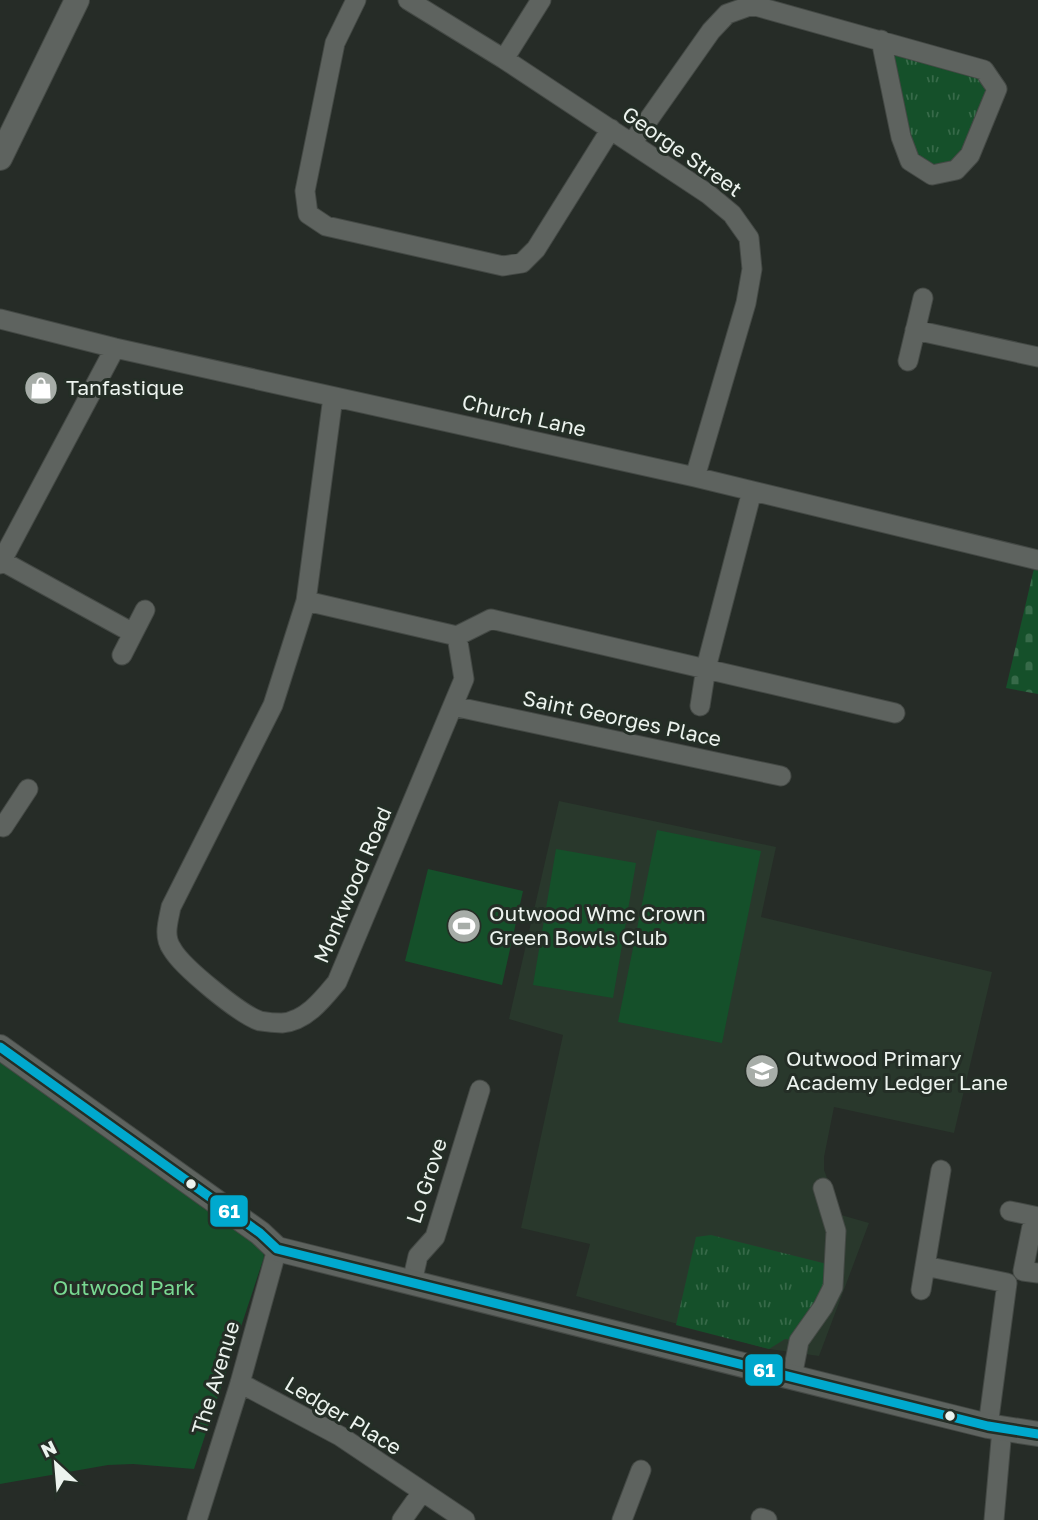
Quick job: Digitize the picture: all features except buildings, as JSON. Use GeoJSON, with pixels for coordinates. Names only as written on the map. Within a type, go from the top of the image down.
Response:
{"type":"FeatureCollection","features":[{"type":"Feature","properties":{"kind":"street"},"geometry":{"type":"LineString","coordinates":[[0,158],[8,121],[77,0]]}},
{"type":"Feature","properties":{"kind":"street"},"geometry":{"type":"LineString","coordinates":[[356,0],[335,43],[305,191],[308,214],[326,226],[503,266],[522,263],[536,249],[611,129]]}},
{"type":"Feature","properties":{"kind":"street","name":"George Street"},"geometry":{"type":"LineString","coordinates":[[408,0],[504,59],[709,194],[732,214],[749,238],[752,269],[746,303],[695,477]]}},
{"type":"Feature","properties":{"kind":"street"},"geometry":{"type":"LineString","coordinates":[[504,59],[541,0]]}},
{"type":"Feature","properties":{"kind":"street"},"geometry":{"type":"LineString","coordinates":[[632,143],[711,31],[727,14],[752,5],[881,40],[984,70],[997,89],[970,155],[956,170],[932,175],[910,161],[901,137],[881,40]]}},
{"type":"Feature","properties":{"kind":"street"},"geometry":{"type":"LineString","coordinates":[[908,361],[923,298]]}},
{"type":"Feature","properties":{"kind":"street","name":"Church Lane"},"geometry":{"type":"LineString","coordinates":[[0,319],[116,348],[695,477],[1038,560]]}},
{"type":"Feature","properties":{"kind":"street"},"geometry":{"type":"LineString","coordinates":[[915,330],[1038,357]]}},
{"type":"Feature","properties":{"kind":"street"},"geometry":{"type":"LineString","coordinates":[[116,348],[1,563],[133,633]]}},
{"type":"Feature","properties":{"kind":"street","name":"Monkwood Road"},"geometry":{"type":"LineString","coordinates":[[333,397],[306,601],[273,705],[171,908],[166,930],[171,948],[189,970],[259,1021],[284,1023],[311,1011],[337,982],[464,679],[457,636]]}},
{"type":"Feature","properties":{"kind":"street"},"geometry":{"type":"LineString","coordinates":[[700,706],[706,668],[752,491]]}},
{"type":"Feature","properties":{"kind":"street"},"geometry":{"type":"LineString","coordinates":[[306,601],[457,636],[491,619],[895,713]]}},
{"type":"Feature","properties":{"kind":"street"},"geometry":{"type":"LineString","coordinates":[[121,655],[145,611]]}},
{"type":"Feature","properties":{"kind":"street","name":"Saint Georges Place"},"geometry":{"type":"LineString","coordinates":[[453,706],[781,776]]}},
{"type":"Feature","properties":{"kind":"street"},"geometry":{"type":"LineString","coordinates":[[3,827],[7,803],[28,789]]}},
{"type":"Feature","properties":{"kind":"street"},"geometry":{"type":"LineString","coordinates":[[0,1047],[260,1233],[277,1249],[995,1428],[1038,1434]]}},
{"type":"Feature","properties":{"kind":"street","name":"Lo Grove"},"geometry":{"type":"LineString","coordinates":[[412,1283],[418,1256],[435,1237],[480,1090]]}},
{"type":"Feature","properties":{"kind":"street"},"geometry":{"type":"LineString","coordinates":[[921,1290],[941,1170]]}},
{"type":"Feature","properties":{"kind":"street"},"geometry":{"type":"LineString","coordinates":[[792,1377],[799,1341],[823,1307],[833,1287],[836,1231],[823,1188]]}},
{"type":"Feature","properties":{"kind":"street"},"geometry":{"type":"LineString","coordinates":[[1010,1211],[1034,1216],[1023,1271],[1038,1273]]}},
{"type":"Feature","properties":{"kind":"street","name":"The Avenue"},"geometry":{"type":"LineString","coordinates":[[197,1520],[240,1383],[277,1249]]}},
{"type":"Feature","properties":{"kind":"street"},"geometry":{"type":"LineString","coordinates":[[925,1266],[1007,1283],[995,1428],[993,1520]]}},
{"type":"Feature","properties":{"kind":"street","name":"Ledger Place"},"geometry":{"type":"LineString","coordinates":[[240,1383],[340,1436],[465,1520]]}},
{"type":"Feature","properties":{"kind":"street"},"geometry":{"type":"LineString","coordinates":[[622,1520],[641,1471]]}},
{"type":"Feature","properties":{"kind":"street"},"geometry":{"type":"LineString","coordinates":[[402,1520],[422,1492]]}},
{"type":"Feature","properties":{"kind":"shaded area","name":"Outwood Primary Academy Ledger Lane"},"geometry":{"type":"Polygon","coordinates":[[[559,801],[776,847],[761,917],[992,972],[954,1133],[834,1107],[824,1170],[841,1215],[869,1223],[819,1356],[769,1349],[576,1296],[590,1244],[521,1228],[563,1035],[509,1019],[559,801]]]}},
{"type":"Feature","properties":{"kind":"green space"},"geometry":{"type":"Polygon","coordinates":[[[881,40],[984,70],[997,89],[956,170],[910,161],[881,40]]]}},
{"type":"Feature","properties":{"kind":"green space"},"geometry":{"type":"Polygon","coordinates":[[[1038,560],[1038,694],[1006,688],[1038,560]]]}},
{"type":"Feature","properties":{"kind":"green space"},"geometry":{"type":"Polygon","coordinates":[[[657,830],[761,851],[722,1043],[618,1022],[657,830]]]}},
{"type":"Feature","properties":{"kind":"green space"},"geometry":{"type":"Polygon","coordinates":[[[556,849],[636,863],[613,998],[533,985],[556,849]]]}},
{"type":"Feature","properties":{"kind":"green space","name":"Outwood Wmc Crown Green Bowls Club"},"geometry":{"type":"Polygon","coordinates":[[[428,869],[523,891],[502,985],[405,961],[428,869]]]}},
{"type":"Feature","properties":{"kind":"green space","name":"Outwood Park"},"geometry":{"type":"Polygon","coordinates":[[[0,1047],[260,1233],[264,1257],[194,1469],[133,1464],[108,1465],[0,1484],[0,1047]]]}},
{"type":"Feature","properties":{"kind":"green space"},"geometry":{"type":"Polygon","coordinates":[[[711,1235],[835,1266],[799,1341],[785,1339],[769,1349],[676,1325],[696,1237],[711,1235]]]}},
{"type":"Feature","properties":{"kind":"transit line","name":"61"},"geometry":{"type":"LineString","coordinates":[[0,1047],[260,1233],[277,1249],[988,1426],[1038,1434]]}},
{"type":"Feature","properties":{"kind":"place","name":"Tanfastique"},"geometry":{"type":"Point","coordinates":[41,388]}},
{"type":"Feature","properties":{"kind":"place","name":"Outwood Wmc Crown Green Bowls Club"},"geometry":{"type":"Point","coordinates":[464,926]}},
{"type":"Feature","properties":{"kind":"place","name":"Outwood Primary Academy Ledger Lane"},"geometry":{"type":"Point","coordinates":[762,1071]}}]}
